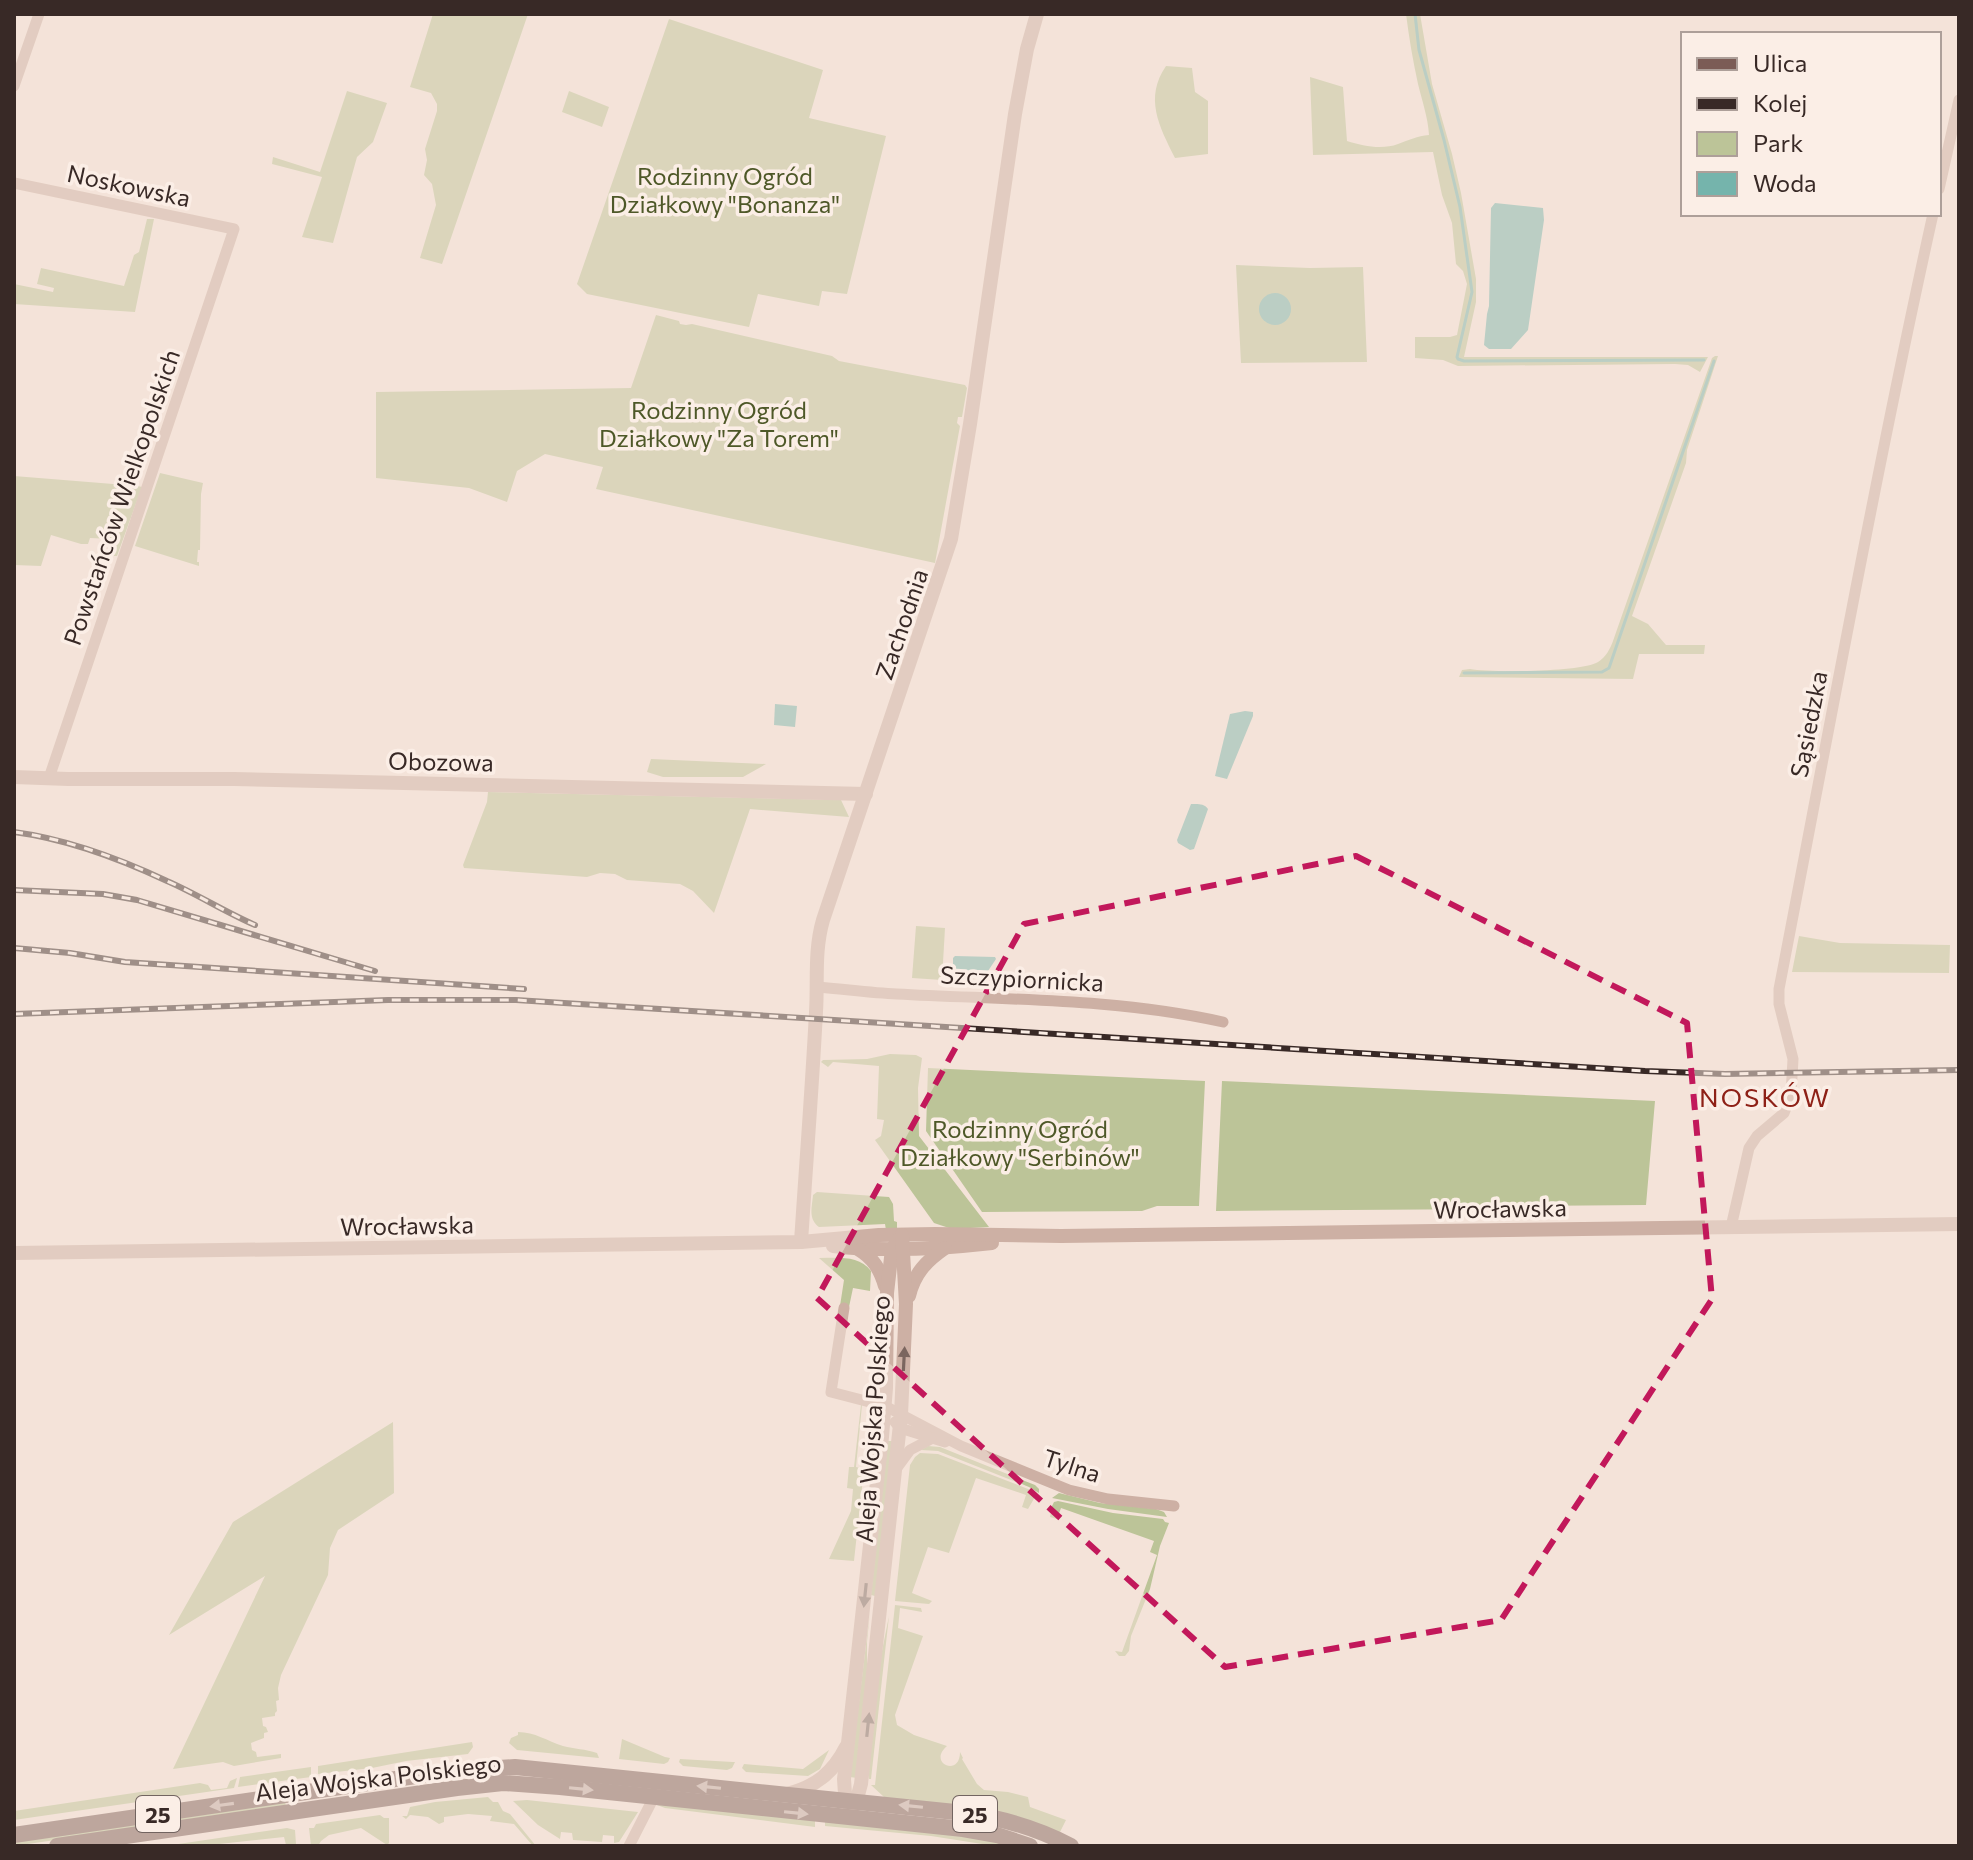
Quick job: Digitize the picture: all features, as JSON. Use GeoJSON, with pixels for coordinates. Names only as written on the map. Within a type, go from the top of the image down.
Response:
{"type":"FeatureCollection","features":[{"type":"Feature","properties":{"kind":"main road","name":"Aleja Wojska Polskiego"},"geometry":{"type":"LineString","coordinates":[[14,1835],[483,1768],[531,1767],[787,1794]]}},
{"type":"Feature","properties":{"kind":"main road","name":"Aleja Wojska Polskiego"},"geometry":{"type":"LineString","coordinates":[[57,1846],[488,1784],[539,1785],[654,1797],[850,1810]]}},
{"type":"Feature","properties":{"kind":"main road","name":"25"},"geometry":{"type":"LineString","coordinates":[[787,1794],[850,1810],[997,1835],[1030,1846]]}},
{"type":"Feature","properties":{"kind":"main road","name":"25"},"geometry":{"type":"LineString","coordinates":[[850,1810],[894,1805],[993,1817],[1037,1830],[1071,1846]]}},
{"type":"Feature","properties":{"kind":"street"},"geometry":{"type":"LineString","coordinates":[[14,86],[39,14]]}},
{"type":"Feature","properties":{"kind":"street","name":"Zachodnia"},"geometry":{"type":"LineString","coordinates":[[801,1242],[820,930],[951,539],[1015,114],[1037,14]]}},
{"type":"Feature","properties":{"kind":"street"},"geometry":{"type":"LineString","coordinates":[[1941,180],[1959,100]]}},
{"type":"Feature","properties":{"kind":"street","name":"Noskowska"},"geometry":{"type":"LineString","coordinates":[[14,183],[234,229]]}},
{"type":"Feature","properties":{"kind":"street","name":"Sąsiedzka"},"geometry":{"type":"LineString","coordinates":[[1731,1227],[1749,1148],[1757,1136],[1784,1113],[1791,1095],[1793,1059],[1779,1004],[1779,989],[1933,216]]}},
{"type":"Feature","properties":{"kind":"street","name":"Powstańców Wielkopolskich"},"geometry":{"type":"LineString","coordinates":[[49,778],[234,229]]}},
{"type":"Feature","properties":{"kind":"street","name":"Obozowa"},"geometry":{"type":"LineString","coordinates":[[14,777],[866,794]]}},
{"type":"Feature","properties":{"kind":"street","name":"Szczypiornicka"},"geometry":{"type":"LineString","coordinates":[[817,987],[897,994],[1075,1001],[1223,1022]]}},
{"type":"Feature","properties":{"kind":"street","name":"Wrocławska"},"geometry":{"type":"LineString","coordinates":[[801,1242],[858,1249],[899,1244],[935,1234],[1042,1237],[1959,1224]]}},
{"type":"Feature","properties":{"kind":"street","name":"Wrocławska"},"geometry":{"type":"LineString","coordinates":[[14,1253],[801,1242],[945,1248],[1042,1237]]}},
{"type":"Feature","properties":{"kind":"street","name":"Aleja Wojska Polskiego"},"geometry":{"type":"LineString","coordinates":[[850,1810],[844,1786],[885,1406],[887,1293],[899,1244]]}},
{"type":"Feature","properties":{"kind":"street","name":"Aleja Wojska Polskiego"},"geometry":{"type":"LineString","coordinates":[[850,1810],[861,1784],[901,1422],[906,1304],[899,1244]]}},
{"type":"Feature","properties":{"kind":"street"},"geometry":{"type":"LineString","coordinates":[[906,1304],[918,1274],[930,1259],[945,1248]]}},
{"type":"Feature","properties":{"kind":"street"},"geometry":{"type":"LineString","coordinates":[[858,1249],[878,1266],[887,1293]]}},
{"type":"Feature","properties":{"kind":"street","name":"Tylna"},"geometry":{"type":"LineString","coordinates":[[844,1308],[831,1392],[885,1406],[901,1422],[931,1439],[961,1446]]}},
{"type":"Feature","properties":{"kind":"street","name":"Tylna"},"geometry":{"type":"LineString","coordinates":[[901,1422],[1049,1483],[1089,1495],[1174,1506]]}},
{"type":"Feature","properties":{"kind":"street"},"geometry":{"type":"LineString","coordinates":[[896,1469],[910,1450],[931,1439]]}},
{"type":"Feature","properties":{"kind":"street"},"geometry":{"type":"LineString","coordinates":[[787,1794],[800,1791],[825,1777],[849,1739]]}},
{"type":"Feature","properties":{"kind":"street"},"geometry":{"type":"LineString","coordinates":[[629,1846],[663,1782]]}},
{"type":"Feature","properties":{"kind":"highlighted area"},"geometry":{"type":"Polygon","coordinates":[[[1356,856],[1687,1023],[1712,1299],[1501,1620],[1225,1667],[817,1298],[1024,924],[1356,856]]]}},
{"type":"Feature","properties":{"kind":"green space"},"geometry":{"type":"Polygon","coordinates":[[[433,14],[528,14],[442,264],[420,258],[436,205],[432,184],[424,175],[427,160],[425,149],[437,104],[431,93],[410,87],[433,14]]]}},
{"type":"Feature","properties":{"kind":"green space"},"geometry":{"type":"Polygon","coordinates":[[[1406,14],[1420,14],[1432,84],[1461,193],[1476,279],[1476,302],[1464,357],[1708,357],[1700,372],[1688,365],[1675,364],[1458,366],[1443,360],[1415,358],[1415,337],[1457,335],[1467,284],[1463,271],[1456,264],[1452,223],[1442,195],[1433,152],[1313,155],[1310,77],[1343,87],[1347,141],[1386,147],[1429,135],[1406,14]]]}},
{"type":"Feature","properties":{"kind":"green space","name":"Rodzinny Ogród Działkowy \"Bonanza\""},"geometry":{"type":"Polygon","coordinates":[[[669,19],[823,70],[809,118],[886,136],[847,294],[822,291],[819,306],[758,294],[749,327],[587,294],[577,284],[669,19]]]}},
{"type":"Feature","properties":{"kind":"green space"},"geometry":{"type":"Polygon","coordinates":[[[1166,66],[1192,68],[1195,92],[1208,101],[1208,154],[1175,158],[1169,146],[1159,123],[1155,101],[1159,78],[1166,66]]]}},
{"type":"Feature","properties":{"kind":"green space"},"geometry":{"type":"Polygon","coordinates":[[[347,91],[387,103],[373,142],[357,157],[333,243],[302,237],[322,177],[272,164],[273,157],[320,172],[347,91]]]}},
{"type":"Feature","properties":{"kind":"green space"},"geometry":{"type":"Polygon","coordinates":[[[569,91],[609,107],[602,127],[562,112],[569,91]]]}},
{"type":"Feature","properties":{"kind":"green space"},"geometry":{"type":"Polygon","coordinates":[[[147,219],[154,219],[135,312],[14,304],[14,284],[53,292],[54,288],[37,284],[41,268],[124,286],[134,255],[139,252],[147,219]]]}},
{"type":"Feature","properties":{"kind":"green space"},"geometry":{"type":"Polygon","coordinates":[[[1236,265],[1363,267],[1367,362],[1241,363],[1236,265]]]}},
{"type":"Feature","properties":{"kind":"green space","name":"Rodzinny Ogród Działkowy \"Za Torem\""},"geometry":{"type":"Polygon","coordinates":[[[656,315],[679,321],[680,324],[692,324],[832,356],[839,361],[965,385],[967,388],[962,417],[958,417],[960,426],[935,563],[596,489],[603,467],[545,454],[517,471],[507,502],[469,488],[376,478],[376,392],[631,388],[656,315]]]}},
{"type":"Feature","properties":{"kind":"green space"},"geometry":{"type":"Polygon","coordinates":[[[1715,356],[1718,356],[1687,450],[1686,463],[1632,616],[1648,624],[1666,645],[1705,645],[1704,654],[1639,654],[1633,679],[1459,677],[1462,670],[1470,669],[1516,671],[1574,668],[1598,662],[1609,650],[1715,356]]]}},
{"type":"Feature","properties":{"kind":"green space"},"geometry":{"type":"Polygon","coordinates":[[[160,473],[203,483],[199,566],[135,546],[160,473]]]}},
{"type":"Feature","properties":{"kind":"green space"},"geometry":{"type":"Polygon","coordinates":[[[14,476],[142,487],[117,556],[108,556],[112,539],[90,538],[88,544],[81,544],[51,535],[41,566],[14,565],[14,476]]]}},
{"type":"Feature","properties":{"kind":"green space"},"geometry":{"type":"Polygon","coordinates":[[[651,759],[766,764],[743,777],[663,777],[647,772],[651,759]]]}},
{"type":"Feature","properties":{"kind":"green space"},"geometry":{"type":"Polygon","coordinates":[[[488,792],[841,800],[849,817],[750,809],[714,913],[693,891],[680,884],[627,880],[615,874],[600,873],[587,877],[464,868],[488,792]]]}},
{"type":"Feature","properties":{"kind":"green space"},"geometry":{"type":"Polygon","coordinates":[[[916,926],[945,928],[942,980],[912,978],[916,926]]]}},
{"type":"Feature","properties":{"kind":"green space"},"geometry":{"type":"Polygon","coordinates":[[[1799,936],[1840,943],[1950,945],[1949,973],[1792,972],[1799,936]]]}},
{"type":"Feature","properties":{"kind":"green space"},"geometry":{"type":"Polygon","coordinates":[[[890,1054],[922,1058],[918,1088],[919,1136],[989,1227],[952,1229],[934,1223],[875,1140],[881,1136],[884,1120],[877,1119],[879,1066],[833,1062],[828,1067],[821,1062],[890,1054]]]}},
{"type":"Feature","properties":{"kind":"green space","name":"Rodzinny Ogród Działkowy \"Serbinów\""},"geometry":{"type":"Polygon","coordinates":[[[928,1068],[1205,1081],[1199,1206],[1157,1206],[1142,1211],[982,1212],[926,1131],[928,1068]]]}},
{"type":"Feature","properties":{"kind":"green space"},"geometry":{"type":"Polygon","coordinates":[[[1222,1081],[1655,1101],[1646,1205],[1216,1211],[1222,1081]]]}},
{"type":"Feature","properties":{"kind":"green space"},"geometry":{"type":"Polygon","coordinates":[[[817,1192],[889,1197],[897,1229],[886,1230],[885,1224],[819,1227],[813,1220],[812,1212],[813,1195],[817,1192]]]}},
{"type":"Feature","properties":{"kind":"green space"},"geometry":{"type":"Polygon","coordinates":[[[819,1258],[848,1258],[860,1262],[871,1271],[870,1291],[853,1288],[849,1307],[840,1306],[844,1280],[819,1258]]]}},
{"type":"Feature","properties":{"kind":"green space"},"geometry":{"type":"Polygon","coordinates":[[[861,1405],[856,1467],[864,1469],[854,1561],[829,1559],[851,1511],[853,1489],[847,1488],[849,1467],[854,1467],[861,1405]]]}},
{"type":"Feature","properties":{"kind":"green space"},"geometry":{"type":"Polygon","coordinates":[[[393,1422],[394,1493],[338,1530],[330,1548],[328,1575],[281,1675],[275,1716],[262,1718],[268,1732],[264,1733],[264,1738],[251,1743],[257,1757],[281,1754],[281,1758],[234,1766],[223,1762],[173,1769],[265,1576],[169,1635],[233,1522],[393,1422]]]}},
{"type":"Feature","properties":{"kind":"green space"},"geometry":{"type":"Polygon","coordinates":[[[887,1441],[894,1441],[875,1596],[871,1595],[887,1441]]]}},
{"type":"Feature","properties":{"kind":"green space"},"geometry":{"type":"Polygon","coordinates":[[[928,1446],[940,1447],[1035,1485],[1039,1493],[938,1451],[921,1450],[928,1446]]]}},
{"type":"Feature","properties":{"kind":"green space"},"geometry":{"type":"Polygon","coordinates":[[[920,1453],[938,1454],[1028,1489],[1035,1497],[1028,1509],[1022,1507],[1026,1495],[976,1478],[949,1553],[928,1547],[912,1593],[932,1601],[929,1604],[895,1601],[910,1465],[920,1453]]]}},
{"type":"Feature","properties":{"kind":"green space"},"geometry":{"type":"Polygon","coordinates":[[[1059,1493],[1100,1503],[1156,1509],[1167,1517],[1052,1498],[1059,1493]]]}},
{"type":"Feature","properties":{"kind":"green space"},"geometry":{"type":"Polygon","coordinates":[[[1054,1502],[1113,1513],[1163,1519],[1169,1523],[1150,1589],[1125,1656],[1119,1656],[1115,1651],[1122,1652],[1157,1555],[1150,1552],[1154,1541],[1061,1508],[1057,1519],[1050,1517],[1054,1502]]]}},
{"type":"Feature","properties":{"kind":"green space"},"geometry":{"type":"Polygon","coordinates":[[[895,1605],[921,1608],[922,1612],[900,1608],[898,1628],[923,1636],[895,1715],[897,1725],[914,1735],[947,1746],[941,1758],[946,1765],[955,1764],[960,1752],[977,1784],[984,1790],[1028,1797],[1030,1807],[1066,1820],[1059,1834],[884,1797],[871,1785],[875,1785],[895,1605]]]}},
{"type":"Feature","properties":{"kind":"green space"},"geometry":{"type":"Polygon","coordinates":[[[870,1611],[867,1679],[857,1778],[850,1777],[870,1611]]]}},
{"type":"Feature","properties":{"kind":"green space"},"geometry":{"type":"Polygon","coordinates":[[[889,1616],[871,1779],[869,1779],[881,1656],[889,1616]]]}},
{"type":"Feature","properties":{"kind":"green space"},"geometry":{"type":"Polygon","coordinates":[[[518,1732],[597,1753],[599,1758],[517,1750],[509,1743],[518,1732]]]}},
{"type":"Feature","properties":{"kind":"green space"},"geometry":{"type":"Polygon","coordinates":[[[622,1739],[670,1758],[664,1764],[619,1759],[622,1739]]]}},
{"type":"Feature","properties":{"kind":"green space"},"geometry":{"type":"Polygon","coordinates":[[[472,1742],[473,1747],[468,1754],[318,1774],[318,1766],[472,1742]]]}},
{"type":"Feature","properties":{"kind":"green space"},"geometry":{"type":"Polygon","coordinates":[[[829,1750],[820,1769],[808,1776],[746,1772],[742,1768],[744,1764],[803,1769],[829,1750]]]}},
{"type":"Feature","properties":{"kind":"green space"},"geometry":{"type":"Polygon","coordinates":[[[680,1759],[735,1762],[727,1770],[683,1766],[680,1759]]]}},
{"type":"Feature","properties":{"kind":"green space"},"geometry":{"type":"Polygon","coordinates":[[[311,1767],[311,1777],[238,1787],[240,1777],[311,1767]]]}},
{"type":"Feature","properties":{"kind":"green space"},"geometry":{"type":"Polygon","coordinates":[[[237,1778],[234,1788],[14,1820],[14,1811],[200,1783],[208,1785],[211,1790],[227,1788],[230,1781],[237,1778]]]}},
{"type":"Feature","properties":{"kind":"green space"},"geometry":{"type":"Polygon","coordinates":[[[488,1797],[510,1814],[536,1846],[514,1824],[490,1821],[492,1816],[468,1814],[444,1817],[444,1822],[439,1824],[428,1817],[410,1815],[406,1819],[402,1816],[407,1816],[410,1807],[488,1797]]]}},
{"type":"Feature","properties":{"kind":"green space"},"geometry":{"type":"Polygon","coordinates":[[[513,1801],[638,1812],[619,1842],[614,1843],[614,1836],[603,1835],[602,1842],[573,1840],[572,1833],[561,1832],[560,1839],[538,1825],[513,1801]]]}},
{"type":"Feature","properties":{"kind":"green space"},"geometry":{"type":"Polygon","coordinates":[[[285,1802],[286,1806],[283,1807],[14,1846],[14,1843],[51,1835],[285,1802]]]}},
{"type":"Feature","properties":{"kind":"green space"},"geometry":{"type":"Polygon","coordinates":[[[659,1804],[815,1820],[815,1827],[665,1808],[659,1804]]]}},
{"type":"Feature","properties":{"kind":"green space"},"geometry":{"type":"Polygon","coordinates":[[[380,1815],[389,1818],[387,1845],[361,1828],[329,1835],[318,1846],[311,1846],[309,1828],[314,1828],[316,1824],[380,1815]]]}},
{"type":"Feature","properties":{"kind":"green space"},"geometry":{"type":"Polygon","coordinates":[[[825,1821],[967,1835],[1015,1846],[825,1826],[825,1821]]]}},
{"type":"Feature","properties":{"kind":"green space"},"geometry":{"type":"Polygon","coordinates":[[[287,1828],[295,1830],[296,1844],[286,1845],[284,1837],[201,1846],[165,1846],[287,1828]]]}},
{"type":"Feature","properties":{"kind":"water"},"geometry":{"type":"Polygon","coordinates":[[[1495,203],[1543,208],[1544,220],[1528,330],[1511,349],[1489,349],[1484,345],[1489,306],[1491,208],[1495,203]]]}},
{"type":"Feature","properties":{"kind":"water"},"geometry":{"type":"Polygon","coordinates":[[[1275,293],[1286,298],[1291,309],[1286,320],[1275,325],[1264,320],[1259,309],[1264,298],[1275,293]]]}},
{"type":"Feature","properties":{"kind":"water"},"geometry":{"type":"Polygon","coordinates":[[[775,704],[797,706],[795,727],[774,725],[775,704]]]}},
{"type":"Feature","properties":{"kind":"water"},"geometry":{"type":"Polygon","coordinates":[[[1253,712],[1253,716],[1227,779],[1215,776],[1230,714],[1253,712]]]}},
{"type":"Feature","properties":{"kind":"water"},"geometry":{"type":"Polygon","coordinates":[[[1191,804],[1208,809],[1194,849],[1190,850],[1177,840],[1191,804]]]}},
{"type":"Feature","properties":{"kind":"water"},"geometry":{"type":"Polygon","coordinates":[[[955,956],[996,959],[986,974],[956,974],[953,972],[955,956]]]}},
{"type":"Feature","properties":{"kind":"waterway"},"geometry":{"type":"LineString","coordinates":[[1415,14],[1419,50],[1460,207],[1472,292],[1458,359],[1704,360]]}},
{"type":"Feature","properties":{"kind":"waterway"},"geometry":{"type":"LineString","coordinates":[[1464,673],[1602,672],[1609,668],[1714,361]]}},
{"type":"Feature","properties":{"kind":"railway"},"geometry":{"type":"LineString","coordinates":[[14,832],[53,839],[111,857],[255,925]]}},
{"type":"Feature","properties":{"kind":"railway"},"geometry":{"type":"LineString","coordinates":[[14,890],[103,894],[137,900],[375,971]]}},
{"type":"Feature","properties":{"kind":"railway"},"geometry":{"type":"LineString","coordinates":[[14,948],[125,962],[524,989]]}},
{"type":"Feature","properties":{"kind":"railway"},"geometry":{"type":"LineString","coordinates":[[14,1014],[388,1000],[516,1000],[1645,1071],[1725,1074],[1959,1070]]}},
{"type":"Feature","properties":{"kind":"district","name":"NOSKÓW"},"geometry":{"type":"Point","coordinates":[1765,1096]}}]}
